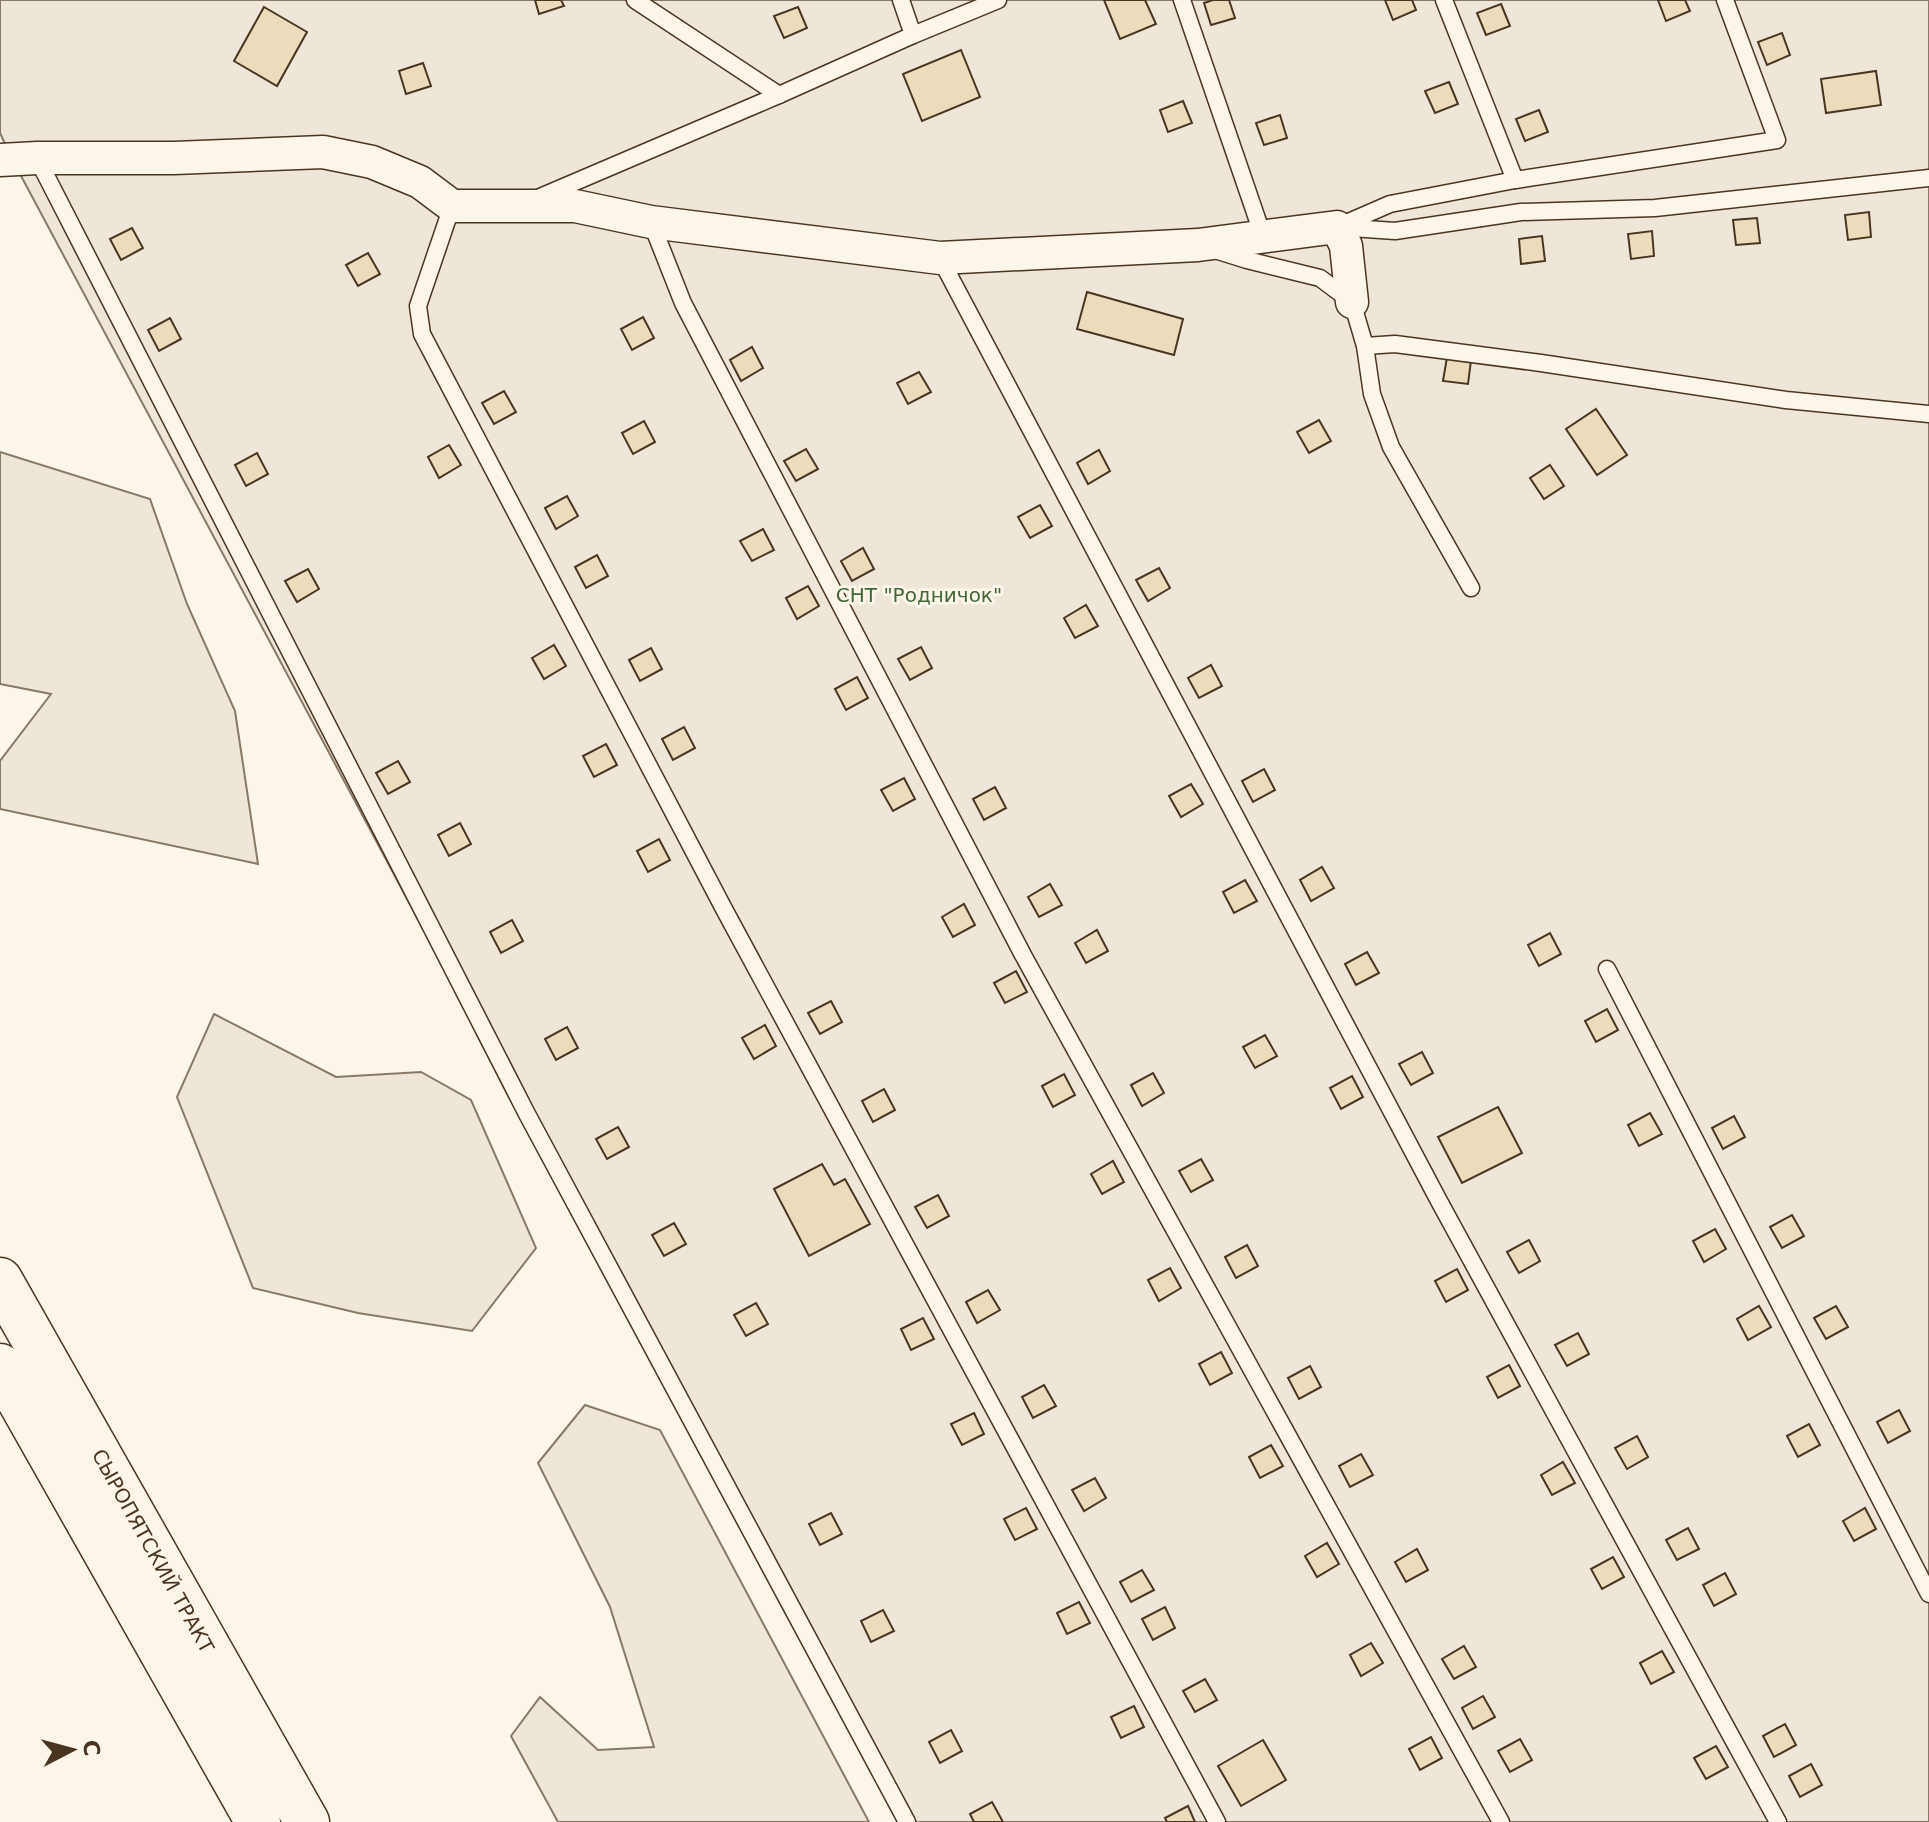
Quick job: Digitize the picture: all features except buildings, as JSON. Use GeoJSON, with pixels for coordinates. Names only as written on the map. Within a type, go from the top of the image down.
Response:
{"type":"FeatureCollection","features":[{"type":"Feature","properties":{"kind":"main road","name":"СЫРОПЯТСКИЙ ТРАКТ"},"geometry":{"type":"LineString","coordinates":[[0,1280],[307,1822]]}},
{"type":"Feature","properties":{"kind":"main road","name":"СЫРОПЯТСКИЙ ТРАКТ"},"geometry":{"type":"LineString","coordinates":[[0,1366],[258,1822]]}},
{"type":"Feature","properties":{"kind":"street"},"geometry":{"type":"LineString","coordinates":[[0,160],[323,152],[372,162],[420,182],[452,206],[575,206],[651,222],[940,258],[1198,245],[1337,227],[1346,246],[1352,302]]}},
{"type":"Feature","properties":{"kind":"lane"},"geometry":{"type":"LineString","coordinates":[[635,0],[779,95]]}},
{"type":"Feature","properties":{"kind":"lane"},"geometry":{"type":"LineString","coordinates":[[901,0],[913,35]]}},
{"type":"Feature","properties":{"kind":"lane"},"geometry":{"type":"LineString","coordinates":[[519,206],[998,0]]}},
{"type":"Feature","properties":{"kind":"lane"},"geometry":{"type":"LineString","coordinates":[[1182,0],[1263,236]]}},
{"type":"Feature","properties":{"kind":"lane"},"geometry":{"type":"LineString","coordinates":[[1444,0],[1515,180]]}},
{"type":"Feature","properties":{"kind":"lane"},"geometry":{"type":"LineString","coordinates":[[1337,227],[1390,204],[1515,180],[1777,140],[1725,0]]}},
{"type":"Feature","properties":{"kind":"lane"},"geometry":{"type":"LineString","coordinates":[[37,158],[527,1114],[907,1822]]}},
{"type":"Feature","properties":{"kind":"lane"},"geometry":{"type":"LineString","coordinates":[[1337,227],[1395,231],[1521,212],[1655,208],[1929,178]]}},
{"type":"Feature","properties":{"kind":"lane"},"geometry":{"type":"LineString","coordinates":[[452,206],[418,306],[422,334],[724,909],[1217,1822]]}},
{"type":"Feature","properties":{"kind":"lane"},"geometry":{"type":"LineString","coordinates":[[651,222],[683,303],[1023,955],[1501,1822]]}},
{"type":"Feature","properties":{"kind":"lane"},"geometry":{"type":"LineString","coordinates":[[1198,245],[1320,278],[1352,302],[1365,346],[1372,394],[1391,447],[1471,588]]}},
{"type":"Feature","properties":{"kind":"lane"},"geometry":{"type":"LineString","coordinates":[[940,258],[1439,1201],[1778,1822]]}},
{"type":"Feature","properties":{"kind":"lane"},"geometry":{"type":"LineString","coordinates":[[1365,346],[1395,344],[1786,400],[1929,414]]}},
{"type":"Feature","properties":{"kind":"lane"},"geometry":{"type":"LineString","coordinates":[[1607,969],[1929,1594]]}},
{"type":"Feature","properties":{"kind":"green space","name":"СНТ \"Родничок\""},"geometry":{"type":"Polygon","coordinates":[[[0,0],[1929,0],[1929,1822],[900,1822],[12,159],[0,133],[0,0]]]}},
{"type":"Feature","properties":{"kind":"green space"},"geometry":{"type":"Polygon","coordinates":[[[0,452],[150,499],[187,604],[235,711],[258,864],[0,809],[0,761],[51,694],[0,684],[0,452]]]}},
{"type":"Feature","properties":{"kind":"green space"},"geometry":{"type":"Polygon","coordinates":[[[214,1014],[336,1077],[421,1072],[471,1100],[536,1248],[472,1331],[358,1313],[253,1288],[177,1097],[214,1014]]]}},
{"type":"Feature","properties":{"kind":"green space"},"geometry":{"type":"Polygon","coordinates":[[[585,1405],[660,1430],[869,1822],[558,1822],[511,1736],[540,1697],[598,1750],[654,1747],[610,1607],[538,1463],[585,1405]]]}}]}
